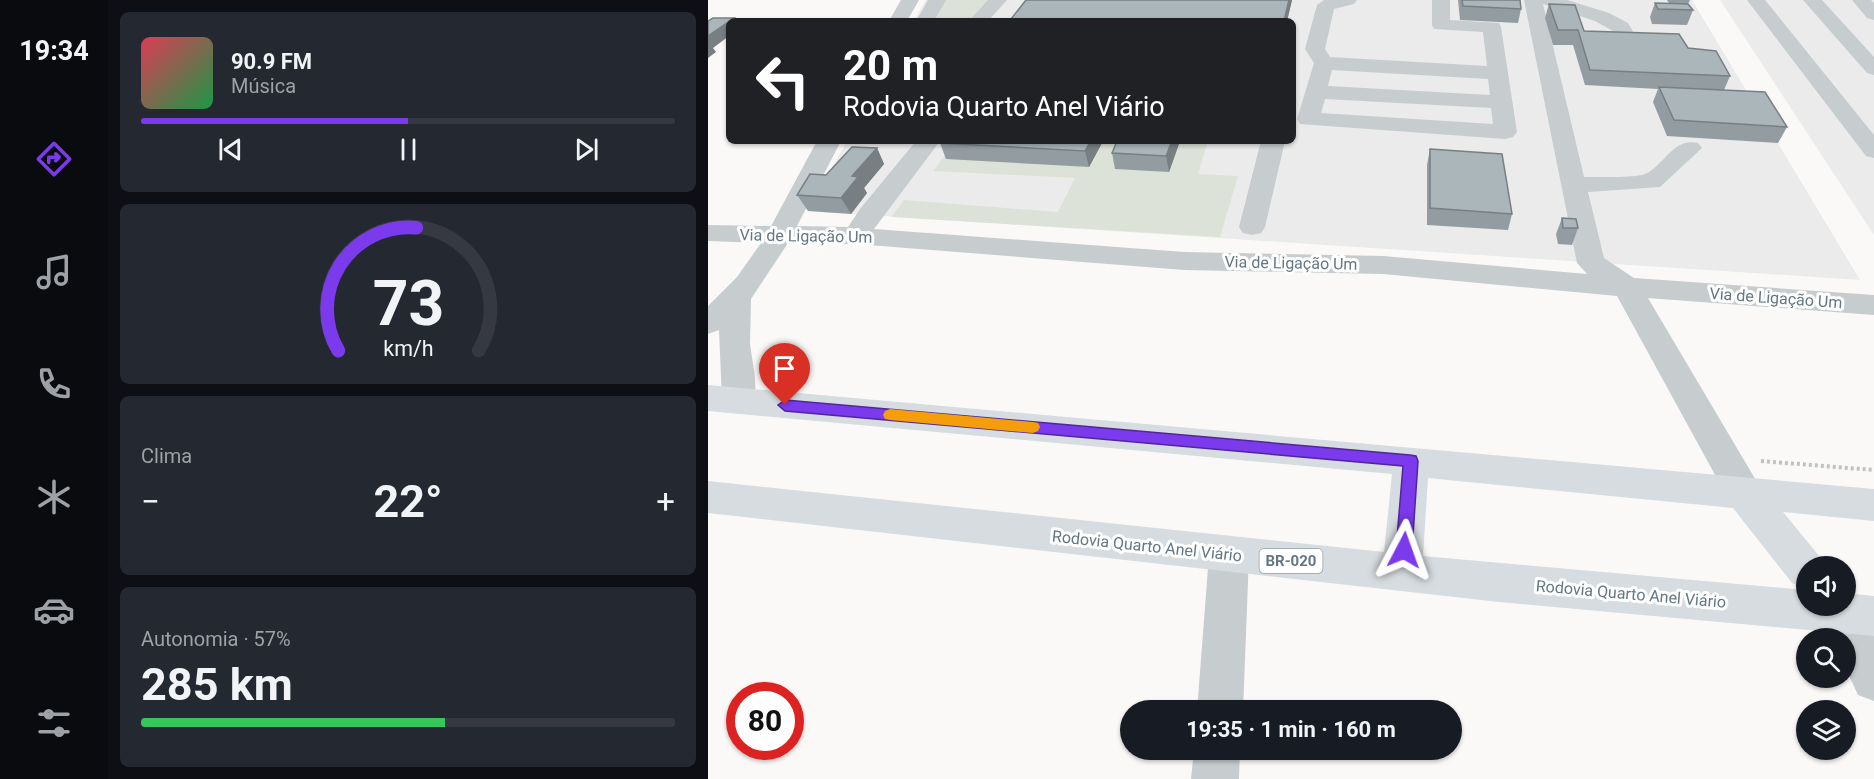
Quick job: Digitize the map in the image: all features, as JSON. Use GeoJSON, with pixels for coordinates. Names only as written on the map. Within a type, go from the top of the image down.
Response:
{"type":"FeatureCollection","features":[{"type":"Feature","properties":{"kind":"highway"},"geometry":{"type":"LineString","coordinates":[[724,400],[1874,505]]}},
{"type":"Feature","properties":{"kind":"highway"},"geometry":{"type":"LineString","coordinates":[[1402,572],[1410,461]]}},
{"type":"Feature","properties":{"kind":"highway"},"geometry":{"type":"LineString","coordinates":[[1744,493],[1796,558]]}},
{"type":"Feature","properties":{"kind":"highway","name":"Rodovia Quarto Anel Viário"},"geometry":{"type":"LineString","coordinates":[[708,497],[1229,555],[1796,606]]}},
{"type":"Feature","properties":{"kind":"street"},"geometry":{"type":"LineString","coordinates":[[900,18],[910,0]]}},
{"type":"Feature","properties":{"kind":"street"},"geometry":{"type":"LineString","coordinates":[[927,18],[937,0]]}},
{"type":"Feature","properties":{"kind":"street"},"geometry":{"type":"LineString","coordinates":[[981,18],[998,0]]}},
{"type":"Feature","properties":{"kind":"street"},"geometry":{"type":"LineString","coordinates":[[1318,85],[1315,49],[1326,5],[1348,0]]}},
{"type":"Feature","properties":{"kind":"street"},"geometry":{"type":"LineString","coordinates":[[1441,0],[1441,24],[1492,27],[1513,89],[1573,185],[1591,262],[1627,287],[1744,493]]}},
{"type":"Feature","properties":{"kind":"street"},"geometry":{"type":"LineString","coordinates":[[1513,89],[1533,0]]}},
{"type":"Feature","properties":{"kind":"street"},"geometry":{"type":"LineString","coordinates":[[1548,0],[1602,17],[1621,27],[1628,40]]}},
{"type":"Feature","properties":{"kind":"street"},"geometry":{"type":"LineString","coordinates":[[1756,0],[1874,151]]}},
{"type":"Feature","properties":{"kind":"street"},"geometry":{"type":"LineString","coordinates":[[1812,0],[1874,69]]}},
{"type":"Feature","properties":{"kind":"street"},"geometry":{"type":"LineString","coordinates":[[1861,0],[1874,14]]}},
{"type":"Feature","properties":{"kind":"street"},"geometry":{"type":"LineString","coordinates":[[1318,85],[1513,89]]}},
{"type":"Feature","properties":{"kind":"street"},"geometry":{"type":"LineString","coordinates":[[1318,85],[1513,89]]}},
{"type":"Feature","properties":{"kind":"street"},"geometry":{"type":"LineString","coordinates":[[708,323],[736,299],[756,275],[827,144]]}},
{"type":"Feature","properties":{"kind":"street"},"geometry":{"type":"LineString","coordinates":[[856,236],[869,215],[926,144]]}},
{"type":"Feature","properties":{"kind":"street"},"geometry":{"type":"LineString","coordinates":[[1252,227],[1272,144]]}},
{"type":"Feature","properties":{"kind":"street"},"geometry":{"type":"LineString","coordinates":[[1573,185],[1652,182],[1690,148]]}},
{"type":"Feature","properties":{"kind":"street","name":"Via de Ligação Um"},"geometry":{"type":"LineString","coordinates":[[712,241],[780,234],[856,236],[1184,261],[1383,264],[1627,287],[1874,305]]}},
{"type":"Feature","properties":{"kind":"street"},"geometry":{"type":"LineString","coordinates":[[724,400],[739,377],[734,344],[736,299]]}},
{"type":"Feature","properties":{"kind":"street"},"geometry":{"type":"LineString","coordinates":[[1221,700],[1229,555]]}},
{"type":"Feature","properties":{"kind":"street"},"geometry":{"type":"LineString","coordinates":[[1852,616],[1874,679]]}},
{"type":"Feature","properties":{"kind":"street"},"geometry":{"type":"LineString","coordinates":[[1215,779],[1216,760]]}},
{"type":"Feature","properties":{"kind":"shaded area"},"geometry":{"type":"Polygon","coordinates":[[[926,0],[1692,0],[1860,280],[808,211],[845,144],[1296,144],[1296,18],[916,18],[926,0]]]}},
{"type":"Feature","properties":{"kind":"shaded area"},"geometry":{"type":"Polygon","coordinates":[[[945,0],[992,0],[975,18],[936,18],[945,0]]]}},
{"type":"Feature","properties":{"kind":"shaded area"},"geometry":{"type":"Polygon","coordinates":[[[1720,0],[1874,0],[1874,235],[1720,0]]]}},
{"type":"Feature","properties":{"kind":"shaded area"},"geometry":{"type":"Polygon","coordinates":[[[954,144],[1207,144],[1198,174],[1238,176],[1220,237],[891,217],[904,200],[1058,212],[1075,178],[933,171],[954,144]]]}},
{"type":"Feature","properties":{"kind":"building"},"geometry":{"type":"Polygon","coordinates":[[[1026,0],[1289,0],[1285,18],[1012,18],[1026,0]]]}},
{"type":"Feature","properties":{"kind":"building"},"geometry":{"type":"Polygon","coordinates":[[[1462,0],[1520,0],[1521,9],[1463,6],[1462,0]]]}},
{"type":"Feature","properties":{"kind":"building"},"geometry":{"type":"Polygon","coordinates":[[[1655,3],[1688,4],[1693,10],[1658,9],[1655,3]]]}},
{"type":"Feature","properties":{"kind":"building"},"geometry":{"type":"Polygon","coordinates":[[[1549,4],[1575,5],[1584,31],[1679,34],[1688,48],[1716,51],[1730,76],[1590,70],[1578,30],[1558,30],[1549,4]]]}},
{"type":"Feature","properties":{"kind":"building"},"geometry":{"type":"Polygon","coordinates":[[[713,18],[726,18],[726,24],[708,36],[708,21],[713,18]]]}},
{"type":"Feature","properties":{"kind":"building"},"geometry":{"type":"Polygon","coordinates":[[[1659,87],[1765,92],[1787,127],[1674,120],[1659,87]]]}},
{"type":"Feature","properties":{"kind":"building"},"geometry":{"type":"Polygon","coordinates":[[[958,144],[1089,144],[1085,151],[958,144]]]}},
{"type":"Feature","properties":{"kind":"building"},"geometry":{"type":"Polygon","coordinates":[[[1116,144],[1171,144],[1166,156],[1112,153],[1116,144]]]}},
{"type":"Feature","properties":{"kind":"building"},"geometry":{"type":"Polygon","coordinates":[[[852,147],[877,148],[852,176],[858,177],[841,198],[797,195],[810,174],[826,175],[852,147]]]}},
{"type":"Feature","properties":{"kind":"building"},"geometry":{"type":"Polygon","coordinates":[[[1430,149],[1502,154],[1512,214],[1430,208],[1430,149]]]}},
{"type":"Feature","properties":{"kind":"building"},"geometry":{"type":"Polygon","coordinates":[[[1562,218],[1576,219],[1578,228],[1563,228],[1562,218]]]}},
{"type":"Feature","properties":{"kind":"slow traffic"},"geometry":{"type":"LineString","coordinates":[[890,415],[1033,427]]}},
{"type":"Feature","properties":{"kind":"route"},"geometry":{"type":"LineString","coordinates":[[785,405],[1410,461],[1404,550]]}}]}
